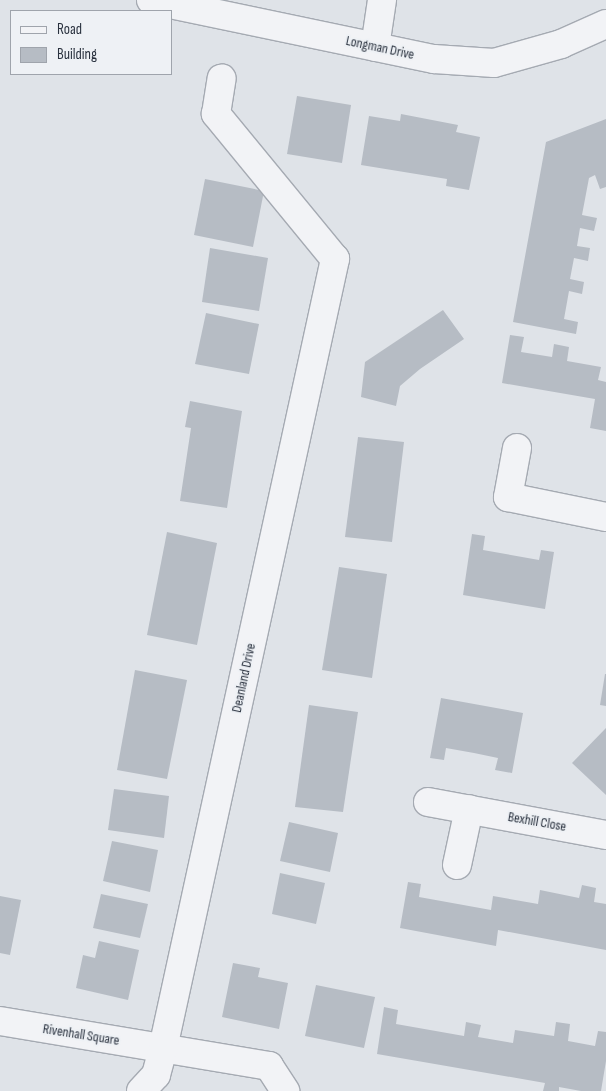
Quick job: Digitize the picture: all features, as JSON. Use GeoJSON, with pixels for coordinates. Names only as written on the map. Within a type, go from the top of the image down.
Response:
{"type":"FeatureCollection","features":[{"type":"Feature","properties":{"kind":"street","name":"Longman Drive"},"geometry":{"type":"LineString","coordinates":[[152,0],[434,59],[494,63],[561,44],[606,24]]}},
{"type":"Feature","properties":{"kind":"street"},"geometry":{"type":"LineString","coordinates":[[375,47],[382,0]]}},
{"type":"Feature","properties":{"kind":"street","name":"Deanland Drive"},"geometry":{"type":"LineString","coordinates":[[141,1091],[156,1075],[335,259],[216,114],[222,78]]}},
{"type":"Feature","properties":{"kind":"street"},"geometry":{"type":"LineString","coordinates":[[517,448],[508,497],[606,517]]}},
{"type":"Feature","properties":{"kind":"street","name":"Bexhill Close"},"geometry":{"type":"LineString","coordinates":[[428,802],[606,835]]}},
{"type":"Feature","properties":{"kind":"street"},"geometry":{"type":"LineString","coordinates":[[457,865],[469,809]]}},
{"type":"Feature","properties":{"kind":"street","name":"Rivenhall Square"},"geometry":{"type":"LineString","coordinates":[[0,1022],[269,1066],[284,1091]]}},
{"type":"Feature","properties":{"kind":"building"},"geometry":{"type":"Polygon","coordinates":[[[297,96],[351,105],[342,163],[287,154],[297,96]]]}},
{"type":"Feature","properties":{"kind":"building"},"geometry":{"type":"Polygon","coordinates":[[[401,114],[458,125],[456,132],[480,137],[469,190],[446,186],[447,179],[361,165],[369,116],[400,121],[401,114]]]}},
{"type":"Feature","properties":{"kind":"building"},"geometry":{"type":"Polygon","coordinates":[[[606,119],[606,187],[600,189],[595,175],[589,178],[582,215],[597,218],[594,231],[580,228],[577,246],[590,248],[588,261],[574,258],[570,279],[584,282],[582,294],[569,291],[564,319],[578,322],[576,334],[513,322],[546,142],[606,119]]]}},
{"type":"Feature","properties":{"kind":"building"},"geometry":{"type":"Polygon","coordinates":[[[205,179],[264,191],[253,247],[194,235],[205,179]]]}},
{"type":"Feature","properties":{"kind":"building"},"geometry":{"type":"Polygon","coordinates":[[[210,248],[268,258],[259,311],[202,302],[210,248]]]}},
{"type":"Feature","properties":{"kind":"building"},"geometry":{"type":"Polygon","coordinates":[[[443,310],[464,339],[420,369],[400,386],[396,406],[361,397],[365,362],[443,310]]]}},
{"type":"Feature","properties":{"kind":"building"},"geometry":{"type":"Polygon","coordinates":[[[206,313],[259,324],[249,374],[195,364],[206,313]]]}},
{"type":"Feature","properties":{"kind":"building"},"geometry":{"type":"Polygon","coordinates":[[[510,335],[524,337],[521,352],[552,357],[554,344],[569,347],[567,361],[601,367],[598,380],[606,382],[606,431],[590,428],[595,399],[502,383],[510,335]]]}},
{"type":"Feature","properties":{"kind":"building"},"geometry":{"type":"Polygon","coordinates":[[[190,401],[242,411],[227,508],[180,501],[191,428],[185,427],[190,401]]]}},
{"type":"Feature","properties":{"kind":"building"},"geometry":{"type":"Polygon","coordinates":[[[358,437],[404,442],[392,542],[345,537],[358,437]]]}},
{"type":"Feature","properties":{"kind":"building"},"geometry":{"type":"Polygon","coordinates":[[[167,532],[217,543],[197,645],[147,635],[167,532]]]}},
{"type":"Feature","properties":{"kind":"building"},"geometry":{"type":"Polygon","coordinates":[[[472,534],[485,536],[483,550],[539,560],[541,550],[554,552],[545,609],[463,595],[472,534]]]}},
{"type":"Feature","properties":{"kind":"building"},"geometry":{"type":"Polygon","coordinates":[[[339,567],[387,574],[372,678],[322,670],[339,567]]]}},
{"type":"Feature","properties":{"kind":"building"},"geometry":{"type":"Polygon","coordinates":[[[135,670],[187,680],[167,779],[117,770],[135,670]]]}},
{"type":"Feature","properties":{"kind":"building"},"geometry":{"type":"Polygon","coordinates":[[[606,674],[606,706],[600,705],[606,674]]]}},
{"type":"Feature","properties":{"kind":"building"},"geometry":{"type":"Polygon","coordinates":[[[441,698],[523,713],[512,773],[495,770],[498,758],[474,753],[446,748],[444,760],[430,758],[441,698]]]}},
{"type":"Feature","properties":{"kind":"building"},"geometry":{"type":"Polygon","coordinates":[[[309,705],[358,712],[343,812],[295,807],[309,705]]]}},
{"type":"Feature","properties":{"kind":"building"},"geometry":{"type":"Polygon","coordinates":[[[606,728],[606,795],[572,763],[606,728]]]}},
{"type":"Feature","properties":{"kind":"building"},"geometry":{"type":"Polygon","coordinates":[[[114,789],[169,796],[164,838],[108,830],[114,789]]]}},
{"type":"Feature","properties":{"kind":"building"},"geometry":{"type":"Polygon","coordinates":[[[289,822],[338,833],[330,872],[280,861],[289,822]]]}},
{"type":"Feature","properties":{"kind":"building"},"geometry":{"type":"Polygon","coordinates":[[[112,841],[158,850],[150,892],[103,881],[112,841]]]}},
{"type":"Feature","properties":{"kind":"building"},"geometry":{"type":"Polygon","coordinates":[[[280,873],[325,883],[316,924],[272,914],[280,873]]]}},
{"type":"Feature","properties":{"kind":"building"},"geometry":{"type":"Polygon","coordinates":[[[408,882],[421,884],[419,897],[491,910],[493,896],[538,904],[540,890],[579,898],[582,885],[596,888],[594,902],[606,904],[606,950],[498,930],[496,946],[400,928],[408,882]]]}},
{"type":"Feature","properties":{"kind":"building"},"geometry":{"type":"Polygon","coordinates":[[[101,894],[148,904],[140,938],[93,928],[101,894]]]}},
{"type":"Feature","properties":{"kind":"building"},"geometry":{"type":"Polygon","coordinates":[[[0,896],[21,900],[10,955],[0,953],[0,896]]]}},
{"type":"Feature","properties":{"kind":"building"},"geometry":{"type":"Polygon","coordinates":[[[99,941],[139,950],[128,1000],[76,988],[83,955],[95,958],[99,941]]]}},
{"type":"Feature","properties":{"kind":"building"},"geometry":{"type":"Polygon","coordinates":[[[233,963],[260,968],[258,977],[288,983],[279,1029],[222,1017],[233,963]]]}},
{"type":"Feature","properties":{"kind":"building"},"geometry":{"type":"Polygon","coordinates":[[[316,985],[375,997],[364,1048],[305,1036],[316,985]]]}},
{"type":"Feature","properties":{"kind":"building"},"geometry":{"type":"Polygon","coordinates":[[[384,1007],[398,1010],[396,1024],[464,1036],[466,1022],[481,1025],[478,1037],[513,1043],[515,1030],[554,1036],[556,1022],[570,1024],[568,1041],[595,1046],[598,1031],[606,1032],[606,1061],[601,1091],[581,1091],[559,1087],[559,1091],[543,1091],[545,1083],[377,1054],[384,1007]]]}}]}
